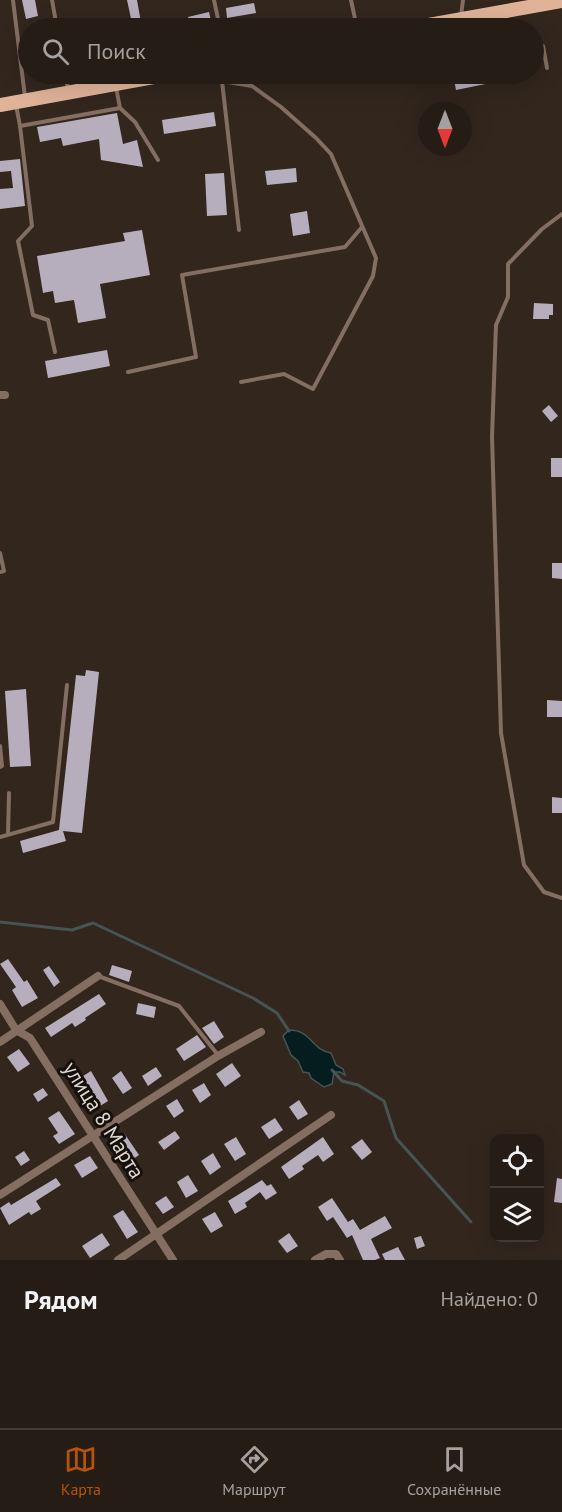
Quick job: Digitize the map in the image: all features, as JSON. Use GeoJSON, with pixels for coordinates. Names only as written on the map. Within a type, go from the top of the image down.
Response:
{"type":"FeatureCollection","features":[{"type":"Feature","properties":{"kind":"main road"},"geometry":{"type":"LineString","coordinates":[[471,18],[562,1]]}},
{"type":"Feature","properties":{"kind":"main road"},"geometry":{"type":"LineString","coordinates":[[9,103],[115,84]]}},
{"type":"Feature","properties":{"kind":"street"},"geometry":{"type":"LineString","coordinates":[[0,1042],[98,976]]}},
{"type":"Feature","properties":{"kind":"street","name":"улица 8 Марта"},"geometry":{"type":"LineString","coordinates":[[0,1004],[16,1030],[30,1038],[173,1260]]}},
{"type":"Feature","properties":{"kind":"street"},"geometry":{"type":"LineString","coordinates":[[0,1195],[218,1056],[261,1032]]}},
{"type":"Feature","properties":{"kind":"street"},"geometry":{"type":"LineString","coordinates":[[118,1260],[330,1115]]}},
{"type":"Feature","properties":{"kind":"street"},"geometry":{"type":"LineString","coordinates":[[315,1260],[326,1254],[336,1254],[340,1260]]}},
{"type":"Feature","properties":{"kind":"lane"},"geometry":{"type":"LineString","coordinates":[[13,0],[9,103],[20,126],[32,226],[18,241],[33,315],[48,320],[54,352]]}},
{"type":"Feature","properties":{"kind":"lane"},"geometry":{"type":"LineString","coordinates":[[52,0],[55,18]]}},
{"type":"Feature","properties":{"kind":"lane"},"geometry":{"type":"LineString","coordinates":[[214,0],[218,18]]}},
{"type":"Feature","properties":{"kind":"lane"},"geometry":{"type":"LineString","coordinates":[[351,0],[355,18]]}},
{"type":"Feature","properties":{"kind":"lane"},"geometry":{"type":"LineString","coordinates":[[460,18],[464,0]]}},
{"type":"Feature","properties":{"kind":"lane"},"geometry":{"type":"LineString","coordinates":[[544,52],[547,68]]}},
{"type":"Feature","properties":{"kind":"lane"},"geometry":{"type":"LineString","coordinates":[[67,84],[68,92]]}},
{"type":"Feature","properties":{"kind":"lane"},"geometry":{"type":"LineString","coordinates":[[115,84],[120,108],[135,122],[158,160]]}},
{"type":"Feature","properties":{"kind":"lane"},"geometry":{"type":"LineString","coordinates":[[222,84],[239,230]]}},
{"type":"Feature","properties":{"kind":"lane"},"geometry":{"type":"LineString","coordinates":[[240,84],[252,86],[281,107],[331,154],[376,258],[373,276],[313,389],[284,374],[241,382]]}},
{"type":"Feature","properties":{"kind":"lane"},"geometry":{"type":"LineString","coordinates":[[20,126],[120,108]]}},
{"type":"Feature","properties":{"kind":"lane"},"geometry":{"type":"LineString","coordinates":[[562,214],[542,229],[508,264],[508,297],[496,325],[492,437],[501,733],[524,865],[544,892],[562,898]]}},
{"type":"Feature","properties":{"kind":"lane"},"geometry":{"type":"LineString","coordinates":[[128,372],[195,357],[182,275],[345,247],[362,227]]}},
{"type":"Feature","properties":{"kind":"lane"},"geometry":{"type":"LineString","coordinates":[[0,554],[4,571],[0,572]]}},
{"type":"Feature","properties":{"kind":"lane"},"geometry":{"type":"LineString","coordinates":[[0,837],[54,822],[67,685]]}},
{"type":"Feature","properties":{"kind":"lane"},"geometry":{"type":"LineString","coordinates":[[0,746],[2,766],[0,767]]}},
{"type":"Feature","properties":{"kind":"lane"},"geometry":{"type":"LineString","coordinates":[[8,834],[9,793]]}},
{"type":"Feature","properties":{"kind":"lane"},"geometry":{"type":"LineString","coordinates":[[98,976],[179,1006],[218,1056]]}},
{"type":"Feature","properties":{"kind":"water"},"geometry":{"type":"Polygon","coordinates":[[[289,1030],[302,1033],[319,1048],[331,1053],[336,1065],[343,1069],[345,1075],[334,1072],[332,1084],[324,1087],[311,1078],[309,1073],[303,1072],[298,1061],[291,1055],[283,1036],[289,1030]]]}},
{"type":"Feature","properties":{"kind":"building"},"geometry":{"type":"Polygon","coordinates":[[[22,0],[35,0],[38,16],[26,18],[22,0]]]}},
{"type":"Feature","properties":{"kind":"building"},"geometry":{"type":"Polygon","coordinates":[[[127,0],[137,0],[140,18],[131,18],[127,0]]]}},
{"type":"Feature","properties":{"kind":"building"},"geometry":{"type":"Polygon","coordinates":[[[254,3],[256,13],[227,18],[226,8],[254,3]]]}},
{"type":"Feature","properties":{"kind":"building"},"geometry":{"type":"Polygon","coordinates":[[[209,12],[210,18],[188,18],[209,12]]]}},
{"type":"Feature","properties":{"kind":"building"},"geometry":{"type":"Polygon","coordinates":[[[455,84],[486,84],[456,90],[455,84]]]}},
{"type":"Feature","properties":{"kind":"building"},"geometry":{"type":"Polygon","coordinates":[[[214,112],[216,126],[164,134],[162,120],[214,112]]]}},
{"type":"Feature","properties":{"kind":"building"},"geometry":{"type":"Polygon","coordinates":[[[117,113],[123,144],[137,140],[143,167],[101,160],[99,139],[63,146],[61,138],[40,142],[37,127],[117,113]]]}},
{"type":"Feature","properties":{"kind":"building"},"geometry":{"type":"Polygon","coordinates":[[[20,159],[25,206],[0,209],[0,189],[13,188],[11,171],[0,172],[0,161],[20,159]]]}},
{"type":"Feature","properties":{"kind":"building"},"geometry":{"type":"Polygon","coordinates":[[[296,168],[297,182],[267,185],[265,171],[296,168]]]}},
{"type":"Feature","properties":{"kind":"building"},"geometry":{"type":"Polygon","coordinates":[[[224,173],[227,215],[207,216],[205,174],[224,173]]]}},
{"type":"Feature","properties":{"kind":"building"},"geometry":{"type":"Polygon","coordinates":[[[307,211],[310,233],[293,236],[290,214],[307,211]]]}},
{"type":"Feature","properties":{"kind":"building"},"geometry":{"type":"Polygon","coordinates":[[[142,230],[150,275],[100,284],[106,318],[78,323],[74,300],[55,303],[53,291],[43,293],[37,256],[125,241],[123,233],[142,230]]]}},
{"type":"Feature","properties":{"kind":"building"},"geometry":{"type":"Polygon","coordinates":[[[534,303],[553,304],[553,315],[549,315],[549,319],[533,319],[534,303]]]}},
{"type":"Feature","properties":{"kind":"building"},"geometry":{"type":"Polygon","coordinates":[[[107,350],[110,366],[48,378],[45,361],[107,350]]]}},
{"type":"Feature","properties":{"kind":"building"},"geometry":{"type":"Polygon","coordinates":[[[549,405],[558,416],[551,422],[542,411],[549,405]]]}},
{"type":"Feature","properties":{"kind":"building"},"geometry":{"type":"Polygon","coordinates":[[[551,458],[562,458],[562,477],[551,477],[551,458]]]}},
{"type":"Feature","properties":{"kind":"building"},"geometry":{"type":"Polygon","coordinates":[[[552,563],[562,563],[562,579],[552,578],[552,563]]]}},
{"type":"Feature","properties":{"kind":"building"},"geometry":{"type":"Polygon","coordinates":[[[86,670],[99,672],[82,833],[63,831],[66,841],[23,853],[20,841],[59,830],[76,675],[85,676],[86,670]]]}},
{"type":"Feature","properties":{"kind":"building"},"geometry":{"type":"Polygon","coordinates":[[[26,689],[31,766],[10,767],[5,691],[26,689]]]}},
{"type":"Feature","properties":{"kind":"building"},"geometry":{"type":"Polygon","coordinates":[[[547,700],[562,701],[562,717],[547,717],[547,700]]]}},
{"type":"Feature","properties":{"kind":"building"},"geometry":{"type":"Polygon","coordinates":[[[552,797],[562,798],[562,813],[552,813],[552,797]]]}},
{"type":"Feature","properties":{"kind":"building"},"geometry":{"type":"Polygon","coordinates":[[[8,959],[24,982],[27,980],[38,998],[22,1007],[12,990],[16,987],[0,964],[8,959]]]}},
{"type":"Feature","properties":{"kind":"building"},"geometry":{"type":"Polygon","coordinates":[[[112,965],[132,971],[129,982],[109,975],[112,965]]]}},
{"type":"Feature","properties":{"kind":"building"},"geometry":{"type":"Polygon","coordinates":[[[49,966],[60,982],[54,987],[43,970],[49,966]]]}},
{"type":"Feature","properties":{"kind":"building"},"geometry":{"type":"Polygon","coordinates":[[[99,994],[106,1004],[75,1027],[72,1023],[51,1037],[45,1028],[99,994]]]}},
{"type":"Feature","properties":{"kind":"building"},"geometry":{"type":"Polygon","coordinates":[[[138,1003],[156,1007],[154,1018],[136,1014],[138,1003]]]}},
{"type":"Feature","properties":{"kind":"building"},"geometry":{"type":"Polygon","coordinates":[[[214,1021],[224,1037],[214,1044],[202,1028],[214,1021]]]}},
{"type":"Feature","properties":{"kind":"building"},"geometry":{"type":"Polygon","coordinates":[[[197,1035],[206,1047],[184,1061],[176,1049],[197,1035]]]}},
{"type":"Feature","properties":{"kind":"building"},"geometry":{"type":"Polygon","coordinates":[[[19,1049],[30,1064],[18,1072],[7,1057],[19,1049]]]}},
{"type":"Feature","properties":{"kind":"building"},"geometry":{"type":"Polygon","coordinates":[[[232,1063],[241,1076],[225,1087],[216,1074],[232,1063]]]}},
{"type":"Feature","properties":{"kind":"building"},"geometry":{"type":"Polygon","coordinates":[[[156,1067],[162,1076],[148,1086],[142,1076],[156,1067]]]}},
{"type":"Feature","properties":{"kind":"building"},"geometry":{"type":"Polygon","coordinates":[[[91,1071],[108,1101],[97,1108],[80,1078],[91,1071]]]}},
{"type":"Feature","properties":{"kind":"building"},"geometry":{"type":"Polygon","coordinates":[[[121,1071],[132,1088],[123,1094],[112,1078],[121,1071]]]}},
{"type":"Feature","properties":{"kind":"building"},"geometry":{"type":"Polygon","coordinates":[[[204,1083],[211,1095],[200,1103],[192,1090],[204,1083]]]}},
{"type":"Feature","properties":{"kind":"building"},"geometry":{"type":"Polygon","coordinates":[[[43,1088],[48,1095],[38,1102],[33,1094],[43,1088]]]}},
{"type":"Feature","properties":{"kind":"building"},"geometry":{"type":"Polygon","coordinates":[[[177,1099],[184,1111],[174,1118],[166,1106],[177,1099]]]}},
{"type":"Feature","properties":{"kind":"building"},"geometry":{"type":"Polygon","coordinates":[[[299,1100],[308,1114],[298,1120],[289,1107],[299,1100]]]}},
{"type":"Feature","properties":{"kind":"building"},"geometry":{"type":"Polygon","coordinates":[[[59,1111],[75,1134],[59,1144],[53,1136],[58,1133],[48,1118],[59,1111]]]}},
{"type":"Feature","properties":{"kind":"building"},"geometry":{"type":"Polygon","coordinates":[[[275,1118],[283,1130],[269,1139],[261,1127],[275,1118]]]}},
{"type":"Feature","properties":{"kind":"building"},"geometry":{"type":"Polygon","coordinates":[[[175,1131],[180,1138],[164,1150],[158,1142],[175,1131]]]}},
{"type":"Feature","properties":{"kind":"building"},"geometry":{"type":"Polygon","coordinates":[[[124,1133],[139,1155],[126,1164],[111,1141],[124,1133]]]}},
{"type":"Feature","properties":{"kind":"building"},"geometry":{"type":"Polygon","coordinates":[[[236,1137],[246,1154],[235,1161],[224,1144],[236,1137]]]}},
{"type":"Feature","properties":{"kind":"building"},"geometry":{"type":"Polygon","coordinates":[[[323,1137],[334,1154],[323,1162],[318,1155],[302,1166],[304,1169],[289,1179],[281,1167],[323,1137]]]}},
{"type":"Feature","properties":{"kind":"building"},"geometry":{"type":"Polygon","coordinates":[[[362,1139],[372,1152],[362,1160],[351,1147],[362,1139]]]}},
{"type":"Feature","properties":{"kind":"building"},"geometry":{"type":"Polygon","coordinates":[[[24,1151],[30,1160],[21,1166],[15,1157],[24,1151]]]}},
{"type":"Feature","properties":{"kind":"building"},"geometry":{"type":"Polygon","coordinates":[[[213,1153],[221,1167],[210,1175],[201,1161],[213,1153]]]}},
{"type":"Feature","properties":{"kind":"building"},"geometry":{"type":"Polygon","coordinates":[[[90,1156],[98,1168],[82,1178],[74,1165],[90,1156]]]}},
{"type":"Feature","properties":{"kind":"building"},"geometry":{"type":"Polygon","coordinates":[[[188,1175],[198,1191],[186,1198],[177,1182],[188,1175]]]}},
{"type":"Feature","properties":{"kind":"building"},"geometry":{"type":"Polygon","coordinates":[[[56,1178],[61,1185],[36,1201],[41,1209],[31,1215],[29,1212],[9,1225],[0,1208],[9,1202],[11,1205],[56,1178]]]}},
{"type":"Feature","properties":{"kind":"building"},"geometry":{"type":"Polygon","coordinates":[[[557,1178],[562,1179],[562,1203],[554,1202],[557,1178]]]}},
{"type":"Feature","properties":{"kind":"building"},"geometry":{"type":"Polygon","coordinates":[[[262,1180],[267,1186],[271,1184],[277,1193],[266,1200],[260,1192],[245,1203],[247,1207],[235,1214],[228,1201],[262,1180]]]}},
{"type":"Feature","properties":{"kind":"building"},"geometry":{"type":"Polygon","coordinates":[[[166,1196],[174,1207],[163,1214],[155,1203],[166,1196]]]}},
{"type":"Feature","properties":{"kind":"building"},"geometry":{"type":"Polygon","coordinates":[[[332,1198],[348,1222],[353,1219],[360,1230],[385,1216],[392,1228],[371,1239],[380,1258],[363,1260],[352,1235],[347,1238],[333,1217],[327,1221],[318,1207],[332,1198]]]}},
{"type":"Feature","properties":{"kind":"building"},"geometry":{"type":"Polygon","coordinates":[[[123,1210],[138,1232],[127,1239],[113,1216],[123,1210]]]}},
{"type":"Feature","properties":{"kind":"building"},"geometry":{"type":"Polygon","coordinates":[[[215,1212],[223,1226],[211,1233],[202,1219],[215,1212]]]}},
{"type":"Feature","properties":{"kind":"building"},"geometry":{"type":"Polygon","coordinates":[[[102,1233],[110,1245],[90,1258],[82,1246],[102,1233]]]}},
{"type":"Feature","properties":{"kind":"building"},"geometry":{"type":"Polygon","coordinates":[[[289,1233],[298,1246],[287,1253],[278,1241],[289,1233]]]}},
{"type":"Feature","properties":{"kind":"building"},"geometry":{"type":"Polygon","coordinates":[[[421,1236],[425,1246],[417,1249],[414,1238],[421,1236]]]}},
{"type":"Feature","properties":{"kind":"building"},"geometry":{"type":"Polygon","coordinates":[[[398,1247],[405,1260],[385,1260],[382,1254],[398,1247]]]}},
{"type":"Feature","properties":{"kind":"waterway"},"geometry":{"type":"LineString","coordinates":[[0,922],[72,930],[93,923],[253,998],[277,1013],[289,1031]]}},
{"type":"Feature","properties":{"kind":"waterway"},"geometry":{"type":"LineString","coordinates":[[332,1070],[342,1081],[358,1085],[384,1101],[396,1138],[471,1222]]}}]}
